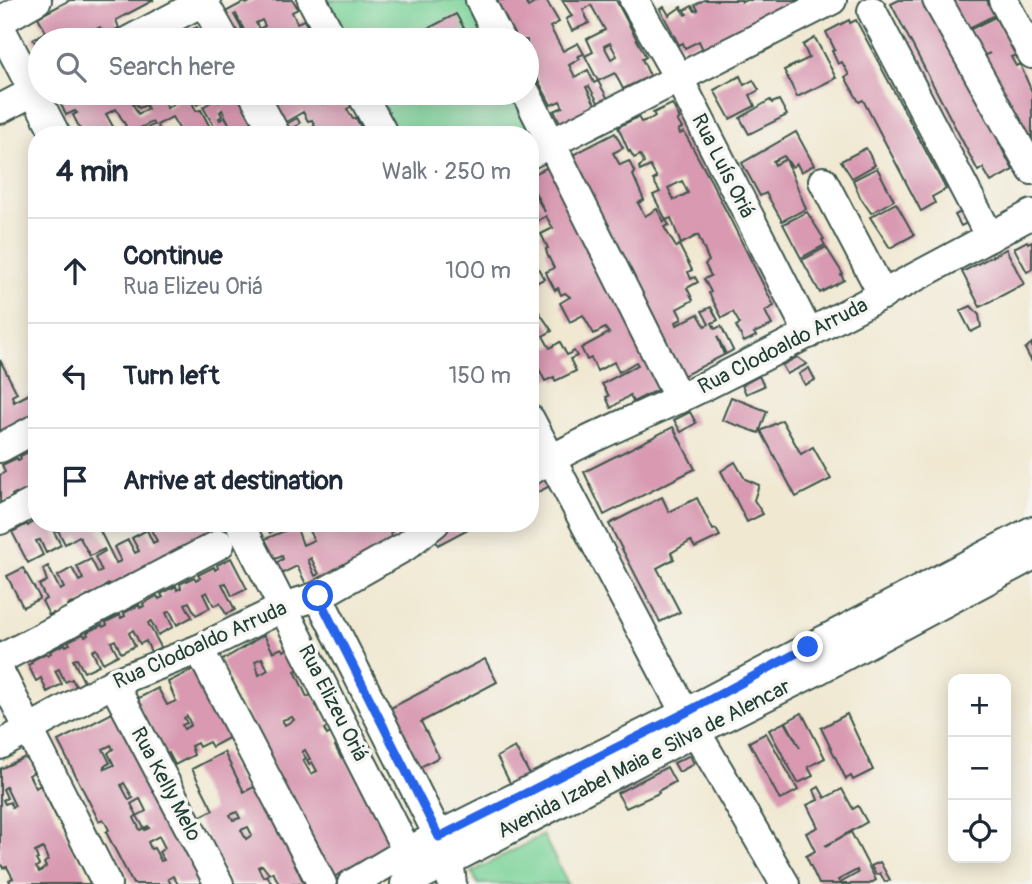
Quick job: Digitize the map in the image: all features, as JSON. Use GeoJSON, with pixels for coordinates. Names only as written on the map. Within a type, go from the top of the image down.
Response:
{"type":"FeatureCollection","features":[{"type":"Feature","properties":{"kind":"street"},"geometry":{"type":"LineString","coordinates":[[0,21],[37,0]]}},
{"type":"Feature","properties":{"kind":"street"},"geometry":{"type":"LineString","coordinates":[[312,0],[327,28]]}},
{"type":"Feature","properties":{"kind":"street"},"geometry":{"type":"LineString","coordinates":[[480,0],[494,28]]}},
{"type":"Feature","properties":{"kind":"street","name":"Rua Luís Oriá"},"geometry":{"type":"LineString","coordinates":[[634,0],[678,77],[809,334]]}},
{"type":"Feature","properties":{"kind":"street"},"geometry":{"type":"LineString","coordinates":[[679,399],[540,148],[832,0]]}},
{"type":"Feature","properties":{"kind":"street"},"geometry":{"type":"LineString","coordinates":[[937,0],[1032,170]]}},
{"type":"Feature","properties":{"kind":"street"},"geometry":{"type":"LineString","coordinates":[[1003,0],[1032,54]]}},
{"type":"Feature","properties":{"kind":"street"},"geometry":{"type":"LineString","coordinates":[[153,28],[204,1],[219,28]]}},
{"type":"Feature","properties":{"kind":"street"},"geometry":{"type":"LineString","coordinates":[[872,11],[990,237]]}},
{"type":"Feature","properties":{"kind":"street"},"geometry":{"type":"LineString","coordinates":[[0,27],[28,74]]}},
{"type":"Feature","properties":{"kind":"street"},"geometry":{"type":"LineString","coordinates":[[0,109],[28,94]]}},
{"type":"Feature","properties":{"kind":"street"},"geometry":{"type":"LineString","coordinates":[[44,105],[52,126]]}},
{"type":"Feature","properties":{"kind":"street"},"geometry":{"type":"LineString","coordinates":[[260,105],[271,126]]}},
{"type":"Feature","properties":{"kind":"street"},"geometry":{"type":"LineString","coordinates":[[368,105],[379,126]]}},
{"type":"Feature","properties":{"kind":"street"},"geometry":{"type":"LineString","coordinates":[[529,105],[534,126]]}},
{"type":"Feature","properties":{"kind":"street"},"geometry":{"type":"LineString","coordinates":[[823,181],[883,295]]}},
{"type":"Feature","properties":{"kind":"street","name":"Rua Clodoaldo Arruda"},"geometry":{"type":"LineString","coordinates":[[541,465],[809,334],[1032,214]]}},
{"type":"Feature","properties":{"kind":"street"},"geometry":{"type":"LineString","coordinates":[[0,448],[28,433]]}},
{"type":"Feature","properties":{"kind":"street"},"geometry":{"type":"LineString","coordinates":[[541,465],[785,884]]}},
{"type":"Feature","properties":{"kind":"street"},"geometry":{"type":"LineString","coordinates":[[0,520],[28,506]]}},
{"type":"Feature","properties":{"kind":"street","name":"Avenida Izabel Maia e Silva de Alencar"},"geometry":{"type":"LineString","coordinates":[[814,658],[1032,531]]}},
{"type":"Feature","properties":{"kind":"street","name":"Rua Elizeu Oriá"},"geometry":{"type":"LineString","coordinates":[[245,532],[329,694],[414,874]]}},
{"type":"Feature","properties":{"kind":"street","name":"Rua Clodoaldo Arruda"},"geometry":{"type":"LineString","coordinates":[[0,745],[113,683],[199,649],[284,607],[318,596],[406,546],[424,532]]}},
{"type":"Feature","properties":{"kind":"street"},"geometry":{"type":"LineString","coordinates":[[0,659],[220,544]]}},
{"type":"Feature","properties":{"kind":"street","name":"Avenida Izabel Maia e Silva de Alencar"},"geometry":{"type":"LineString","coordinates":[[352,884],[414,874],[447,860],[498,821],[814,658],[1032,556]]}},
{"type":"Feature","properties":{"kind":"street","name":"Rua Elizeu Oriá"},"geometry":{"type":"LineString","coordinates":[[318,596],[447,860]]}},
{"type":"Feature","properties":{"kind":"street"},"geometry":{"type":"LineString","coordinates":[[199,649],[322,884]]}},
{"type":"Feature","properties":{"kind":"street"},"geometry":{"type":"LineString","coordinates":[[0,672],[107,884]]}},
{"type":"Feature","properties":{"kind":"street"},"geometry":{"type":"LineString","coordinates":[[329,694],[358,678]]}},
{"type":"Feature","properties":{"kind":"street","name":"Rua Kelly Melo"},"geometry":{"type":"LineString","coordinates":[[113,683],[219,884]]}},
{"type":"Feature","properties":{"kind":"green space"},"geometry":{"type":"Polygon","coordinates":[[[322,0],[473,0],[487,28],[337,28],[322,0]]]}},
{"type":"Feature","properties":{"kind":"green space"},"geometry":{"type":"Polygon","coordinates":[[[376,105],[525,105],[536,126],[386,126],[376,105]]]}},
{"type":"Feature","properties":{"kind":"green space"},"geometry":{"type":"Polygon","coordinates":[[[543,835],[568,884],[478,884],[472,872],[543,835]]]}},
{"type":"Feature","properties":{"kind":"building"},"geometry":{"type":"Polygon","coordinates":[[[70,0],[154,0],[116,20],[119,28],[44,28],[38,17],[70,0]]]}},
{"type":"Feature","properties":{"kind":"building"},"geometry":{"type":"Polygon","coordinates":[[[293,0],[298,9],[292,12],[297,23],[304,20],[308,28],[261,28],[265,26],[262,20],[256,23],[258,28],[243,28],[236,14],[234,15],[241,28],[222,28],[216,17],[244,2],[293,0]]]}},
{"type":"Feature","properties":{"kind":"building"},"geometry":{"type":"Polygon","coordinates":[[[496,0],[534,0],[526,4],[528,7],[540,0],[546,0],[559,22],[550,27],[563,51],[578,43],[584,54],[569,65],[575,77],[588,70],[594,83],[598,81],[608,99],[599,104],[589,86],[586,87],[596,106],[561,124],[554,111],[563,107],[560,101],[551,105],[539,82],[539,28],[511,28],[496,0]]]}},
{"type":"Feature","properties":{"kind":"building"},"geometry":{"type":"Polygon","coordinates":[[[562,0],[616,0],[646,57],[642,59],[650,76],[623,89],[615,73],[598,81],[585,56],[593,52],[587,39],[605,30],[591,5],[583,10],[589,23],[572,31],[566,19],[572,16],[562,0]],[[610,43],[604,46],[611,59],[617,56],[610,43]]]}},
{"type":"Feature","properties":{"kind":"building"},"geometry":{"type":"Polygon","coordinates":[[[704,0],[801,0],[703,50],[699,41],[685,48],[683,43],[679,45],[660,9],[664,7],[669,15],[681,7],[685,15],[685,10],[692,6],[695,11],[698,10],[695,5],[704,0]]]}},
{"type":"Feature","properties":{"kind":"building"},"geometry":{"type":"Polygon","coordinates":[[[899,0],[924,0],[994,113],[986,118],[993,130],[1001,126],[1008,138],[999,143],[1013,170],[991,182],[983,168],[978,171],[891,4],[899,0]]]}},
{"type":"Feature","properties":{"kind":"building"},"geometry":{"type":"Polygon","coordinates":[[[949,0],[987,0],[995,15],[965,30],[949,0]]]}},
{"type":"Feature","properties":{"kind":"building"},"geometry":{"type":"Polygon","coordinates":[[[456,14],[464,28],[429,28],[456,14]]]}},
{"type":"Feature","properties":{"kind":"building"},"geometry":{"type":"Polygon","coordinates":[[[995,17],[1016,55],[1011,57],[1016,66],[1020,64],[1032,92],[1032,166],[976,62],[990,53],[975,60],[965,32],[995,17]]]}},
{"type":"Feature","properties":{"kind":"building"},"geometry":{"type":"Polygon","coordinates":[[[849,20],[850,23],[856,20],[946,189],[932,197],[935,203],[921,211],[863,100],[859,102],[845,77],[849,75],[842,62],[838,64],[832,51],[835,50],[826,32],[849,20]]]}},
{"type":"Feature","properties":{"kind":"building"},"geometry":{"type":"Polygon","coordinates":[[[815,38],[836,78],[797,97],[784,70],[809,58],[803,45],[815,38]]]}},
{"type":"Feature","properties":{"kind":"building"},"geometry":{"type":"Polygon","coordinates":[[[740,76],[744,85],[753,80],[759,90],[750,95],[755,106],[730,119],[714,90],[740,76]]]}},
{"type":"Feature","properties":{"kind":"building"},"geometry":{"type":"Polygon","coordinates":[[[770,100],[772,103],[779,100],[787,115],[749,134],[740,118],[770,100]]]}},
{"type":"Feature","properties":{"kind":"building"},"geometry":{"type":"Polygon","coordinates":[[[672,104],[680,119],[677,120],[682,128],[678,130],[680,134],[684,132],[711,181],[774,306],[765,311],[772,325],[754,333],[756,336],[744,342],[736,326],[740,324],[733,312],[722,318],[709,293],[711,292],[704,279],[711,276],[705,264],[709,261],[698,235],[681,244],[671,218],[666,220],[653,195],[660,192],[653,180],[657,178],[650,166],[640,171],[639,167],[644,163],[642,158],[640,155],[634,158],[629,152],[618,127],[638,117],[641,122],[650,119],[655,116],[653,113],[672,104]],[[682,181],[668,188],[674,200],[688,193],[682,181]]]}},
{"type":"Feature","properties":{"kind":"building"},"geometry":{"type":"Polygon","coordinates":[[[61,105],[134,105],[138,114],[148,109],[146,105],[165,105],[167,108],[172,105],[193,105],[196,111],[201,110],[209,126],[178,126],[172,117],[158,126],[152,126],[154,125],[152,122],[144,126],[126,126],[116,109],[106,114],[113,126],[78,126],[73,115],[77,113],[75,111],[66,115],[61,105]]]}},
{"type":"Feature","properties":{"kind":"building"},"geometry":{"type":"Polygon","coordinates":[[[249,105],[257,126],[214,126],[203,107],[249,105]]]}},
{"type":"Feature","properties":{"kind":"building"},"geometry":{"type":"Polygon","coordinates":[[[263,105],[351,105],[347,109],[360,126],[315,126],[303,112],[274,126],[263,105]]]}},
{"type":"Feature","properties":{"kind":"building"},"geometry":{"type":"Polygon","coordinates":[[[297,118],[300,123],[296,126],[283,126],[297,118]]]}},
{"type":"Feature","properties":{"kind":"building"},"geometry":{"type":"Polygon","coordinates":[[[796,132],[814,165],[801,172],[797,164],[792,167],[784,156],[773,161],[775,165],[786,159],[806,209],[782,221],[766,193],[760,196],[742,163],[796,132]]]}},
{"type":"Feature","properties":{"kind":"building"},"geometry":{"type":"Polygon","coordinates":[[[615,133],[623,148],[613,153],[620,165],[629,161],[644,200],[638,203],[645,216],[657,209],[664,222],[666,220],[669,225],[664,227],[676,247],[679,245],[692,270],[688,272],[691,279],[695,277],[698,282],[687,288],[693,300],[677,309],[682,319],[676,322],[677,325],[698,314],[705,326],[709,324],[702,311],[711,307],[718,320],[712,323],[715,329],[721,326],[733,350],[726,354],[717,336],[724,355],[683,376],[569,157],[615,133]]]}},
{"type":"Feature","properties":{"kind":"building"},"geometry":{"type":"Polygon","coordinates":[[[866,148],[875,165],[852,178],[841,161],[866,148]]]}},
{"type":"Feature","properties":{"kind":"building"},"geometry":{"type":"Polygon","coordinates":[[[550,166],[665,386],[633,402],[630,395],[611,408],[606,397],[609,396],[602,384],[638,365],[636,362],[619,372],[614,362],[597,371],[591,358],[587,360],[581,348],[609,333],[605,328],[594,334],[583,315],[570,322],[560,303],[570,297],[565,293],[561,295],[558,288],[555,290],[546,272],[554,268],[541,234],[553,228],[546,216],[539,220],[539,202],[545,212],[539,200],[539,172],[550,166]]]}},
{"type":"Feature","properties":{"kind":"building"},"geometry":{"type":"Polygon","coordinates":[[[877,168],[894,200],[871,213],[853,180],[877,168]]]}},
{"type":"Feature","properties":{"kind":"building"},"geometry":{"type":"Polygon","coordinates":[[[896,203],[914,235],[890,248],[870,217],[896,203]]]}},
{"type":"Feature","properties":{"kind":"building"},"geometry":{"type":"Polygon","coordinates":[[[967,209],[973,220],[961,226],[955,215],[967,209]]]}},
{"type":"Feature","properties":{"kind":"building"},"geometry":{"type":"Polygon","coordinates":[[[807,212],[825,245],[801,258],[783,224],[807,212]]]}},
{"type":"Feature","properties":{"kind":"building"},"geometry":{"type":"Polygon","coordinates":[[[1032,241],[1032,269],[1027,272],[1014,248],[1032,241]]]}},
{"type":"Feature","properties":{"kind":"building"},"geometry":{"type":"Polygon","coordinates":[[[826,247],[844,280],[820,293],[802,260],[826,247]]]}},
{"type":"Feature","properties":{"kind":"building"},"geometry":{"type":"Polygon","coordinates":[[[1006,249],[1024,284],[980,307],[962,272],[1006,249]]]}},
{"type":"Feature","properties":{"kind":"building"},"geometry":{"type":"Polygon","coordinates":[[[971,306],[979,315],[981,327],[971,332],[960,311],[971,306]]]}},
{"type":"Feature","properties":{"kind":"building"},"geometry":{"type":"Polygon","coordinates":[[[539,312],[552,331],[543,336],[550,348],[560,342],[567,355],[574,351],[577,356],[570,359],[576,371],[555,381],[554,377],[545,381],[539,369],[539,312]]]}},
{"type":"Feature","properties":{"kind":"building"},"geometry":{"type":"Polygon","coordinates":[[[1032,343],[1032,362],[1025,349],[1032,343]]]}},
{"type":"Feature","properties":{"kind":"building"},"geometry":{"type":"Polygon","coordinates":[[[797,357],[807,364],[787,374],[782,365],[797,357]]]}},
{"type":"Feature","properties":{"kind":"building"},"geometry":{"type":"Polygon","coordinates":[[[0,360],[17,393],[12,396],[14,402],[28,395],[28,428],[0,444],[0,360]]]}},
{"type":"Feature","properties":{"kind":"building"},"geometry":{"type":"Polygon","coordinates":[[[809,368],[815,380],[805,385],[799,374],[809,368]]]}},
{"type":"Feature","properties":{"kind":"building"},"geometry":{"type":"Polygon","coordinates":[[[759,376],[764,386],[746,394],[742,385],[759,376]]]}},
{"type":"Feature","properties":{"kind":"building"},"geometry":{"type":"Polygon","coordinates":[[[731,397],[767,411],[759,433],[722,420],[731,397]]]}},
{"type":"Feature","properties":{"kind":"building"},"geometry":{"type":"Polygon","coordinates":[[[690,412],[696,423],[681,432],[674,420],[690,412]]]}},
{"type":"Feature","properties":{"kind":"building"},"geometry":{"type":"Polygon","coordinates":[[[782,420],[801,454],[813,447],[831,479],[796,497],[761,431],[782,420]]]}},
{"type":"Feature","properties":{"kind":"building"},"geometry":{"type":"Polygon","coordinates":[[[673,427],[695,469],[604,515],[584,472],[673,427]]]}},
{"type":"Feature","properties":{"kind":"building"},"geometry":{"type":"Polygon","coordinates":[[[28,452],[28,491],[17,496],[16,493],[12,495],[14,498],[0,505],[0,475],[5,472],[2,465],[17,458],[21,459],[20,456],[28,452]]]}},
{"type":"Feature","properties":{"kind":"building"},"geometry":{"type":"Polygon","coordinates":[[[735,462],[745,479],[759,485],[754,500],[763,514],[747,522],[721,471],[735,462]]]}},
{"type":"Feature","properties":{"kind":"building"},"geometry":{"type":"Polygon","coordinates":[[[543,472],[550,486],[539,492],[539,474],[543,472]]]}},
{"type":"Feature","properties":{"kind":"building"},"geometry":{"type":"Polygon","coordinates":[[[662,497],[669,512],[697,498],[713,530],[716,529],[720,536],[695,548],[691,541],[671,553],[674,559],[657,568],[680,612],[660,622],[609,524],[662,497]]]}},
{"type":"Feature","properties":{"kind":"building"},"geometry":{"type":"Polygon","coordinates":[[[27,524],[28,532],[54,532],[61,545],[46,553],[40,540],[36,541],[43,555],[28,563],[12,532],[27,524]]]}},
{"type":"Feature","properties":{"kind":"building"},"geometry":{"type":"Polygon","coordinates":[[[59,532],[100,532],[116,563],[121,561],[114,547],[128,540],[135,553],[139,551],[132,538],[143,532],[148,532],[153,543],[157,541],[152,532],[218,533],[204,540],[202,537],[198,539],[200,542],[185,549],[183,546],[179,548],[181,552],[166,559],[165,556],[161,558],[163,561],[148,569],[146,565],[142,567],[144,571],[130,578],[128,575],[124,577],[125,580],[110,588],[109,584],[105,586],[107,590],[92,597],[91,594],[87,596],[88,599],[74,607],[72,603],[68,605],[70,609],[55,616],[53,613],[49,615],[42,601],[46,599],[39,585],[47,581],[43,569],[48,566],[60,590],[64,588],[58,576],[72,568],[79,581],[83,579],[77,566],[91,559],[98,573],[102,571],[95,557],[105,551],[104,549],[90,556],[79,536],[65,544],[59,532]]]}},
{"type":"Feature","properties":{"kind":"building"},"geometry":{"type":"Polygon","coordinates":[[[282,532],[298,532],[303,545],[314,540],[310,532],[391,532],[397,543],[310,592],[297,566],[279,575],[274,564],[283,559],[282,556],[273,560],[265,539],[282,532]],[[311,558],[308,560],[315,576],[319,574],[311,558]]]}},
{"type":"Feature","properties":{"kind":"building"},"geometry":{"type":"Polygon","coordinates":[[[401,532],[416,532],[406,539],[401,532]]]}},
{"type":"Feature","properties":{"kind":"building"},"geometry":{"type":"Polygon","coordinates":[[[435,532],[462,532],[438,545],[432,534],[435,532]]]}},
{"type":"Feature","properties":{"kind":"building"},"geometry":{"type":"Polygon","coordinates":[[[231,558],[247,589],[232,596],[226,583],[222,584],[235,610],[226,614],[220,603],[214,606],[207,592],[203,594],[210,608],[196,615],[189,602],[185,604],[192,617],[177,625],[170,611],[166,613],[173,627],[158,635],[151,621],[148,623],[161,647],[151,652],[146,641],[140,644],[133,630],[129,633],[135,646],[121,653],[115,640],[111,642],[118,655],[103,663],[96,649],[92,651],[99,665],[84,672],[77,659],[73,660],[86,686],[78,690],[72,679],[65,682],[59,669],[55,671],[62,684],[47,692],[41,678],[36,681],[28,665],[31,661],[70,644],[68,641],[83,634],[88,635],[87,632],[107,625],[106,622],[120,615],[121,618],[125,616],[124,613],[139,605],[140,608],[144,606],[143,604],[157,596],[159,599],[163,597],[161,594],[176,586],[177,590],[181,588],[180,584],[194,577],[196,580],[200,578],[198,575],[214,567],[215,570],[217,565],[231,558]]]}},
{"type":"Feature","properties":{"kind":"building"},"geometry":{"type":"Polygon","coordinates":[[[23,568],[39,599],[23,607],[7,576],[23,568]]]}},
{"type":"Feature","properties":{"kind":"building"},"geometry":{"type":"Polygon","coordinates":[[[264,635],[273,652],[288,648],[299,669],[295,671],[307,697],[312,694],[329,727],[324,729],[327,735],[332,732],[341,758],[345,756],[393,847],[328,880],[221,661],[264,635]],[[262,658],[255,661],[259,675],[268,670],[262,658]],[[292,717],[282,720],[285,725],[294,720],[292,717]],[[305,750],[302,752],[306,758],[303,760],[311,774],[317,771],[312,762],[309,764],[307,760],[310,759],[305,750]]]}},
{"type":"Feature","properties":{"kind":"building"},"geometry":{"type":"Polygon","coordinates":[[[485,659],[497,682],[421,722],[439,757],[415,770],[385,711],[485,659]]]}},
{"type":"Feature","properties":{"kind":"building"},"geometry":{"type":"Polygon","coordinates":[[[198,667],[234,735],[212,747],[209,742],[199,747],[197,743],[191,746],[194,755],[175,765],[169,753],[166,754],[163,748],[161,749],[135,700],[158,688],[167,705],[176,701],[168,682],[198,667]],[[187,716],[184,718],[187,723],[182,725],[184,729],[191,725],[187,716]]]}},
{"type":"Feature","properties":{"kind":"building"},"geometry":{"type":"Polygon","coordinates":[[[120,709],[213,884],[178,884],[173,876],[168,879],[171,884],[133,884],[106,832],[109,830],[105,822],[103,819],[99,821],[58,741],[120,709]],[[111,745],[103,749],[110,763],[104,766],[105,769],[114,765],[108,753],[113,749],[111,745]],[[124,783],[121,785],[129,800],[133,798],[124,783]],[[140,799],[131,804],[140,830],[144,828],[137,816],[146,811],[140,799]],[[159,836],[148,842],[151,849],[154,848],[161,861],[164,860],[159,852],[165,848],[159,836]]]}},
{"type":"Feature","properties":{"kind":"building"},"geometry":{"type":"Polygon","coordinates":[[[802,713],[825,758],[808,767],[813,776],[798,783],[769,730],[785,722],[800,748],[786,722],[802,713]]]}},
{"type":"Feature","properties":{"kind":"building"},"geometry":{"type":"Polygon","coordinates":[[[847,714],[873,770],[853,780],[851,776],[846,779],[821,728],[847,714]]]}},
{"type":"Feature","properties":{"kind":"building"},"geometry":{"type":"Polygon","coordinates":[[[766,733],[798,790],[780,800],[749,742],[766,733]]]}},
{"type":"Feature","properties":{"kind":"building"},"geometry":{"type":"Polygon","coordinates":[[[515,747],[530,775],[511,785],[497,757],[515,747]]]}},
{"type":"Feature","properties":{"kind":"building"},"geometry":{"type":"Polygon","coordinates":[[[224,752],[244,792],[260,784],[304,884],[279,884],[273,872],[269,874],[262,865],[258,867],[263,877],[267,875],[271,882],[231,884],[197,818],[213,810],[192,769],[224,752]],[[237,812],[230,815],[233,820],[240,818],[237,812]],[[248,827],[241,830],[246,839],[252,835],[248,827]]]}},
{"type":"Feature","properties":{"kind":"building"},"geometry":{"type":"Polygon","coordinates":[[[690,755],[694,764],[679,772],[674,763],[690,755]]]}},
{"type":"Feature","properties":{"kind":"building"},"geometry":{"type":"Polygon","coordinates":[[[23,758],[27,759],[34,772],[29,775],[36,788],[40,785],[91,884],[11,884],[9,880],[13,878],[7,867],[3,868],[0,862],[0,769],[23,758]],[[6,787],[3,789],[7,798],[3,800],[5,804],[10,802],[12,807],[15,806],[6,787]],[[43,848],[35,852],[39,872],[46,867],[44,863],[48,860],[43,848]]]}},
{"type":"Feature","properties":{"kind":"building"},"geometry":{"type":"Polygon","coordinates":[[[667,767],[675,782],[658,791],[659,793],[626,808],[617,793],[667,767]]]}},
{"type":"Feature","properties":{"kind":"building"},"geometry":{"type":"Polygon","coordinates":[[[819,787],[825,798],[842,789],[853,809],[858,806],[867,822],[825,846],[851,832],[876,880],[869,884],[819,884],[806,856],[815,851],[806,833],[818,827],[807,805],[818,800],[814,790],[819,787]],[[857,870],[838,880],[840,883],[858,873],[857,870]]]}},
{"type":"Feature","properties":{"kind":"building"},"geometry":{"type":"Polygon","coordinates":[[[880,862],[890,880],[885,882],[880,873],[876,875],[871,866],[880,862]]]}},
{"type":"Feature","properties":{"kind":"route"},"geometry":{"type":"LineString","coordinates":[[318,596],[439,837],[685,713],[808,647]]}}]}
